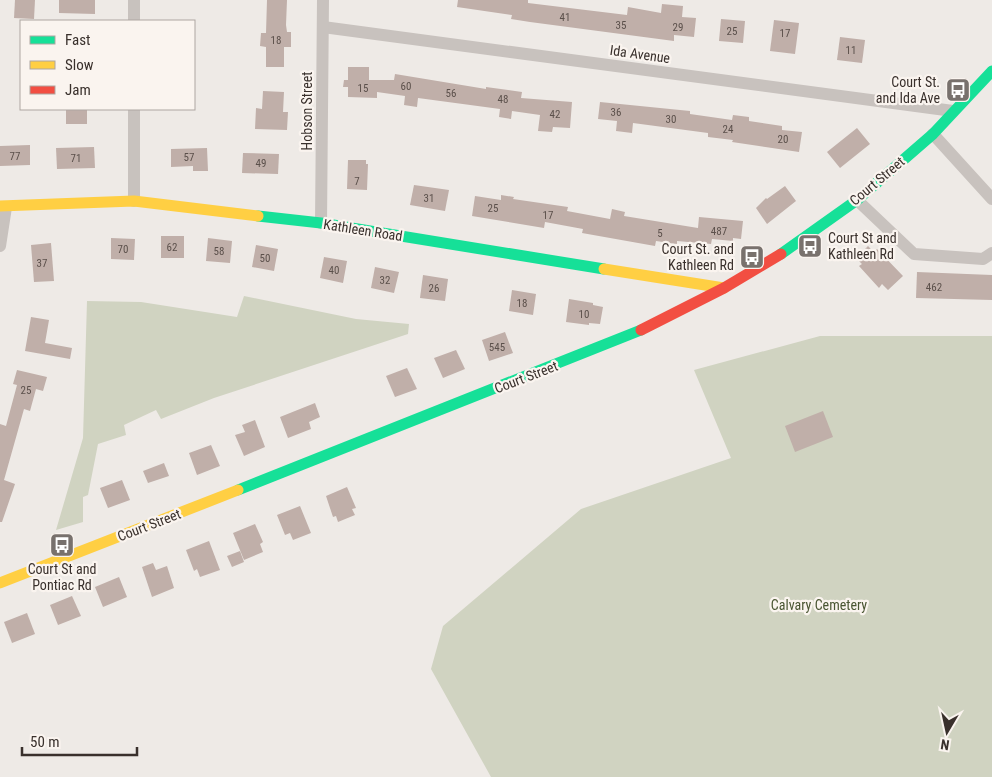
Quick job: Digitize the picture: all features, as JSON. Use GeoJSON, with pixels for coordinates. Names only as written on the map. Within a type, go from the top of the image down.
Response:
{"type":"FeatureCollection","features":[{"type":"Feature","properties":{"kind":"street"},"geometry":{"type":"LineString","coordinates":[[134,0],[134,20]]}},
{"type":"Feature","properties":{"kind":"street","name":"Hobson Street"},"geometry":{"type":"LineString","coordinates":[[321,223],[323,0]]}},
{"type":"Feature","properties":{"kind":"street","name":"Ida Avenue"},"geometry":{"type":"LineString","coordinates":[[323,27],[953,110]]}},
{"type":"Feature","properties":{"kind":"street","name":"Court Street"},"geometry":{"type":"LineString","coordinates":[[0,583],[630,336],[724,288],[780,254],[857,200],[933,134],[953,110],[992,71]]}},
{"type":"Feature","properties":{"kind":"street"},"geometry":{"type":"LineString","coordinates":[[134,110],[134,201]]}},
{"type":"Feature","properties":{"kind":"street"},"geometry":{"type":"LineString","coordinates":[[933,134],[992,199]]}},
{"type":"Feature","properties":{"kind":"street"},"geometry":{"type":"LineString","coordinates":[[857,200],[914,254],[984,259],[992,253]]}},
{"type":"Feature","properties":{"kind":"street","name":"Kathleen Road"},"geometry":{"type":"LineString","coordinates":[[3,206],[134,201],[321,223],[724,288]]}},
{"type":"Feature","properties":{"kind":"street"},"geometry":{"type":"LineString","coordinates":[[0,246],[3,206]]}},
{"type":"Feature","properties":{"kind":"green space"},"geometry":{"type":"Polygon","coordinates":[[[244,296],[356,319],[409,324],[408,334],[214,398],[161,419],[156,410],[124,425],[126,435],[98,444],[88,495],[83,497],[83,522],[56,530],[83,438],[87,301],[141,302],[237,317],[244,296]]]}},
{"type":"Feature","properties":{"kind":"green space","name":"Calvary Cemetery"},"geometry":{"type":"Polygon","coordinates":[[[820,336],[992,336],[992,777],[491,777],[431,669],[443,626],[581,509],[731,458],[694,370],[820,336]]]}},
{"type":"Feature","properties":{"kind":"building"},"geometry":{"type":"Polygon","coordinates":[[[15,0],[35,0],[34,19],[14,18],[15,0]]]}},
{"type":"Feature","properties":{"kind":"building"},"geometry":{"type":"Polygon","coordinates":[[[59,0],[95,0],[95,14],[59,13],[59,0]]]}},
{"type":"Feature","properties":{"kind":"building"},"geometry":{"type":"Polygon","coordinates":[[[267,0],[287,0],[286,25],[287,32],[291,32],[291,47],[284,47],[284,67],[266,67],[266,47],[260,46],[261,33],[266,33],[267,0]]]}},
{"type":"Feature","properties":{"kind":"building"},"geometry":{"type":"Polygon","coordinates":[[[458,0],[528,0],[528,3],[627,15],[628,7],[661,13],[662,4],[683,6],[682,17],[696,18],[694,37],[674,35],[674,41],[530,22],[511,19],[512,15],[457,7],[458,0]]]}},
{"type":"Feature","properties":{"kind":"building"},"geometry":{"type":"Polygon","coordinates":[[[721,19],[745,21],[743,43],[719,41],[721,19]]]}},
{"type":"Feature","properties":{"kind":"building"},"geometry":{"type":"Polygon","coordinates":[[[774,20],[799,23],[795,54],[770,51],[774,20]]]}},
{"type":"Feature","properties":{"kind":"building"},"geometry":{"type":"Polygon","coordinates":[[[840,37],[865,40],[862,63],[837,60],[840,37]]]}},
{"type":"Feature","properties":{"kind":"building"},"geometry":{"type":"Polygon","coordinates":[[[348,67],[369,67],[369,80],[394,80],[395,74],[486,89],[486,87],[522,92],[521,98],[572,102],[570,128],[553,127],[552,132],[538,131],[540,115],[512,111],[511,119],[499,117],[500,109],[418,98],[417,107],[404,105],[405,96],[377,92],[377,98],[348,97],[348,87],[343,87],[344,80],[348,80],[348,67]]]}},
{"type":"Feature","properties":{"kind":"building"},"geometry":{"type":"Polygon","coordinates":[[[263,91],[284,92],[283,112],[288,112],[287,130],[255,129],[256,108],[262,109],[263,91]]]}},
{"type":"Feature","properties":{"kind":"building"},"geometry":{"type":"Polygon","coordinates":[[[600,102],[690,111],[690,114],[732,120],[733,115],[749,117],[749,121],[782,126],[782,130],[802,132],[799,152],[708,137],[708,133],[633,123],[632,133],[616,131],[617,121],[598,119],[600,102]]]}},
{"type":"Feature","properties":{"kind":"building"},"geometry":{"type":"Polygon","coordinates":[[[66,110],[87,110],[87,124],[66,124],[66,110]]]}},
{"type":"Feature","properties":{"kind":"building"},"geometry":{"type":"Polygon","coordinates":[[[857,128],[870,144],[840,168],[827,152],[857,128]]]}},
{"type":"Feature","properties":{"kind":"building"},"geometry":{"type":"Polygon","coordinates":[[[30,145],[30,165],[0,166],[0,146],[30,145]]]}},
{"type":"Feature","properties":{"kind":"building"},"geometry":{"type":"Polygon","coordinates":[[[94,147],[95,168],[57,169],[56,148],[94,147]]]}},
{"type":"Feature","properties":{"kind":"building"},"geometry":{"type":"Polygon","coordinates":[[[207,148],[208,171],[193,171],[193,166],[171,167],[171,149],[207,148]]]}},
{"type":"Feature","properties":{"kind":"building"},"geometry":{"type":"Polygon","coordinates":[[[243,153],[279,154],[278,174],[242,173],[243,153]]]}},
{"type":"Feature","properties":{"kind":"building"},"geometry":{"type":"Polygon","coordinates":[[[348,160],[366,160],[366,164],[368,164],[367,190],[347,189],[348,160]]]}},
{"type":"Feature","properties":{"kind":"building"},"geometry":{"type":"Polygon","coordinates":[[[414,185],[449,190],[445,211],[410,205],[414,185]]]}},
{"type":"Feature","properties":{"kind":"building"},"geometry":{"type":"Polygon","coordinates":[[[785,186],[796,201],[767,224],[756,208],[766,198],[785,186]]]}},
{"type":"Feature","properties":{"kind":"building"},"geometry":{"type":"Polygon","coordinates":[[[501,195],[514,197],[513,199],[568,207],[567,211],[610,219],[612,209],[625,212],[624,216],[698,228],[699,217],[743,221],[741,239],[733,238],[733,241],[712,239],[711,244],[677,241],[677,244],[656,241],[655,246],[582,233],[583,229],[545,222],[544,228],[472,216],[475,196],[501,200],[501,195]]]}},
{"type":"Feature","properties":{"kind":"building"},"geometry":{"type":"Polygon","coordinates":[[[161,236],[184,236],[184,258],[161,258],[161,236]]]}},
{"type":"Feature","properties":{"kind":"building"},"geometry":{"type":"Polygon","coordinates":[[[111,238],[135,239],[134,260],[111,259],[111,238]]]}},
{"type":"Feature","properties":{"kind":"building"},"geometry":{"type":"Polygon","coordinates":[[[208,238],[232,241],[230,263],[206,261],[208,238]]]}},
{"type":"Feature","properties":{"kind":"building"},"geometry":{"type":"Polygon","coordinates":[[[51,243],[54,281],[34,282],[31,245],[51,243]]]}},
{"type":"Feature","properties":{"kind":"building"},"geometry":{"type":"Polygon","coordinates":[[[256,245],[278,249],[274,271],[252,267],[256,245]]]}},
{"type":"Feature","properties":{"kind":"building"},"geometry":{"type":"Polygon","coordinates":[[[868,246],[874,252],[877,249],[903,276],[888,290],[882,284],[879,288],[859,266],[862,264],[856,258],[868,246]]]}},
{"type":"Feature","properties":{"kind":"building"},"geometry":{"type":"Polygon","coordinates":[[[324,257],[347,261],[343,283],[320,278],[324,257]]]}},
{"type":"Feature","properties":{"kind":"building"},"geometry":{"type":"Polygon","coordinates":[[[375,267],[399,272],[394,293],[371,288],[375,267]]]}},
{"type":"Feature","properties":{"kind":"building"},"geometry":{"type":"Polygon","coordinates":[[[917,272],[992,275],[992,300],[916,298],[917,272]]]}},
{"type":"Feature","properties":{"kind":"building"},"geometry":{"type":"Polygon","coordinates":[[[423,275],[448,279],[445,301],[420,298],[423,275]]]}},
{"type":"Feature","properties":{"kind":"building"},"geometry":{"type":"Polygon","coordinates":[[[512,290],[536,294],[533,315],[509,311],[512,290]]]}},
{"type":"Feature","properties":{"kind":"building"},"geometry":{"type":"Polygon","coordinates":[[[569,299],[593,303],[593,305],[603,307],[600,324],[589,323],[589,325],[566,322],[569,299]]]}},
{"type":"Feature","properties":{"kind":"building"},"geometry":{"type":"Polygon","coordinates":[[[31,317],[49,320],[45,343],[72,348],[70,359],[25,351],[31,317]]]}},
{"type":"Feature","properties":{"kind":"building"},"geometry":{"type":"Polygon","coordinates":[[[505,332],[513,353],[489,361],[482,340],[505,332]]]}},
{"type":"Feature","properties":{"kind":"building"},"geometry":{"type":"Polygon","coordinates":[[[456,350],[465,369],[443,378],[434,358],[456,350]]]}},
{"type":"Feature","properties":{"kind":"building"},"geometry":{"type":"Polygon","coordinates":[[[407,368],[417,389],[395,397],[386,376],[407,368]]]}},
{"type":"Feature","properties":{"kind":"building"},"geometry":{"type":"Polygon","coordinates":[[[17,370],[47,377],[43,391],[36,389],[30,411],[24,409],[4,480],[15,484],[2,522],[0,522],[0,424],[6,426],[17,385],[13,384],[17,370]]]}},
{"type":"Feature","properties":{"kind":"building"},"geometry":{"type":"Polygon","coordinates":[[[315,403],[320,417],[309,422],[311,429],[288,438],[280,417],[315,403]]]}},
{"type":"Feature","properties":{"kind":"building"},"geometry":{"type":"Polygon","coordinates":[[[823,411],[833,437],[795,452],[785,426],[823,411]]]}},
{"type":"Feature","properties":{"kind":"building"},"geometry":{"type":"Polygon","coordinates":[[[255,420],[265,447],[244,456],[235,435],[245,432],[242,425],[255,420]]]}},
{"type":"Feature","properties":{"kind":"building"},"geometry":{"type":"Polygon","coordinates":[[[211,445],[220,466],[197,475],[189,453],[211,445]]]}},
{"type":"Feature","properties":{"kind":"building"},"geometry":{"type":"Polygon","coordinates":[[[164,463],[169,476],[148,483],[143,471],[164,463]]]}},
{"type":"Feature","properties":{"kind":"building"},"geometry":{"type":"Polygon","coordinates":[[[122,480],[130,500],[108,508],[100,488],[122,480]]]}},
{"type":"Feature","properties":{"kind":"building"},"geometry":{"type":"Polygon","coordinates":[[[347,487],[356,508],[352,509],[355,515],[338,522],[336,516],[333,517],[326,496],[347,487]]]}},
{"type":"Feature","properties":{"kind":"building"},"geometry":{"type":"Polygon","coordinates":[[[300,506],[311,533],[293,540],[290,533],[285,535],[277,515],[300,506]]]}},
{"type":"Feature","properties":{"kind":"building"},"geometry":{"type":"Polygon","coordinates":[[[255,524],[263,542],[260,544],[263,552],[244,560],[233,533],[255,524]]]}},
{"type":"Feature","properties":{"kind":"building"},"geometry":{"type":"Polygon","coordinates":[[[209,541],[220,570],[200,577],[197,569],[194,571],[186,550],[209,541]]]}},
{"type":"Feature","properties":{"kind":"building"},"geometry":{"type":"Polygon","coordinates":[[[240,551],[244,562],[232,567],[227,556],[240,551]]]}},
{"type":"Feature","properties":{"kind":"building"},"geometry":{"type":"Polygon","coordinates":[[[153,563],[156,570],[167,566],[174,588],[152,597],[142,567],[153,563]]]}},
{"type":"Feature","properties":{"kind":"building"},"geometry":{"type":"Polygon","coordinates":[[[119,577],[127,597],[103,607],[95,587],[119,577]]]}},
{"type":"Feature","properties":{"kind":"building"},"geometry":{"type":"Polygon","coordinates":[[[72,596],[81,616],[58,625],[50,605],[72,596]]]}},
{"type":"Feature","properties":{"kind":"building"},"geometry":{"type":"Polygon","coordinates":[[[27,613],[35,634],[12,643],[4,622],[27,613]]]}},
{"type":"Feature","properties":{"kind":"traffic: fast"},"geometry":{"type":"LineString","coordinates":[[781,254],[857,200],[933,134],[992,71]]}},
{"type":"Feature","properties":{"kind":"traffic: fast"},"geometry":{"type":"LineString","coordinates":[[258,216],[321,223],[604,269]]}},
{"type":"Feature","properties":{"kind":"traffic: fast"},"geometry":{"type":"LineString","coordinates":[[238,490],[641,330]]}},
{"type":"Feature","properties":{"kind":"traffic: slow"},"geometry":{"type":"LineString","coordinates":[[0,206],[134,201],[258,216]]}},
{"type":"Feature","properties":{"kind":"traffic: slow"},"geometry":{"type":"LineString","coordinates":[[604,269],[724,288]]}},
{"type":"Feature","properties":{"kind":"traffic: slow"},"geometry":{"type":"LineString","coordinates":[[0,583],[238,490]]}},
{"type":"Feature","properties":{"kind":"traffic: jam"},"geometry":{"type":"LineString","coordinates":[[641,330],[724,288],[781,254]]}},
{"type":"Feature","properties":{"kind":"place","name":"Court St. and Ida Ave"},"geometry":{"type":"Point","coordinates":[958,90]}},
{"type":"Feature","properties":{"kind":"place","name":"Court St and Kathleen Rd"},"geometry":{"type":"Point","coordinates":[810,246]}},
{"type":"Feature","properties":{"kind":"place","name":"Court St. and Kathleen Rd"},"geometry":{"type":"Point","coordinates":[752,257]}},
{"type":"Feature","properties":{"kind":"place","name":"Court St and Pontiac Rd"},"geometry":{"type":"Point","coordinates":[62,545]}}]}
